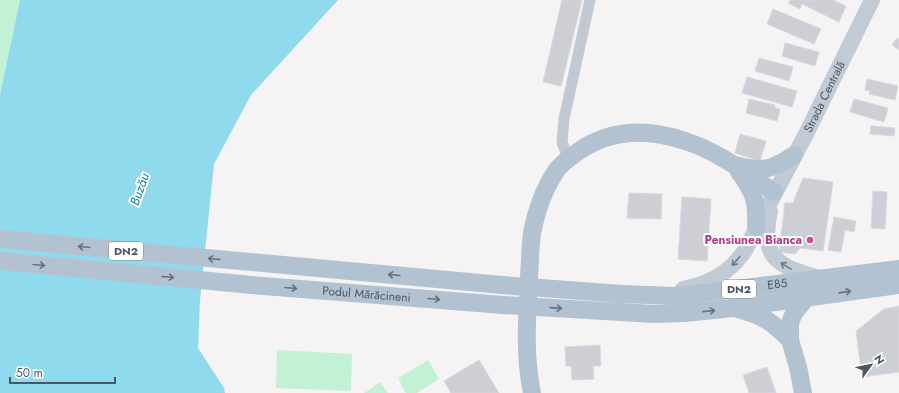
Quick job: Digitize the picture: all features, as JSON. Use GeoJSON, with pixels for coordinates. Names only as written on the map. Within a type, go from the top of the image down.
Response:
{"type":"FeatureCollection","features":[{"type":"Feature","properties":{"kind":"main road","name":"Strada Centrală"},"geometry":{"type":"LineString","coordinates":[[656,296],[713,280],[725,273],[744,252],[872,0]]}},
{"type":"Feature","properties":{"kind":"main road"},"geometry":{"type":"LineString","coordinates":[[532,393],[527,360],[526,334],[532,234],[538,210],[547,186],[557,170],[568,159],[584,147],[600,138],[620,133],[640,132],[661,134],[686,141],[734,165],[774,192],[766,231],[767,242],[771,251],[778,260],[785,266],[795,271],[823,279]]}},
{"type":"Feature","properties":{"kind":"main road"},"geometry":{"type":"LineString","coordinates":[[734,165],[755,170],[767,169],[779,165],[794,155]]}},
{"type":"Feature","properties":{"kind":"main road"},"geometry":{"type":"LineString","coordinates":[[734,165],[748,184],[754,196],[757,210],[756,227]]}},
{"type":"Feature","properties":{"kind":"main road","name":"Podul Mărăcineni"},"geometry":{"type":"LineString","coordinates":[[0,239],[502,285],[656,296]]}},
{"type":"Feature","properties":{"kind":"main road","name":"Podul Mărăcineni"},"geometry":{"type":"LineString","coordinates":[[0,261],[260,285],[654,314],[685,313],[733,308]]}},
{"type":"Feature","properties":{"kind":"main road","name":"E85"},"geometry":{"type":"LineString","coordinates":[[656,296],[688,295],[899,269]]}},
{"type":"Feature","properties":{"kind":"main road","name":"E85"},"geometry":{"type":"LineString","coordinates":[[733,308],[899,285]]}},
{"type":"Feature","properties":{"kind":"main road"},"geometry":{"type":"LineString","coordinates":[[803,393],[798,367],[790,340],[790,323],[794,313],[807,297]]}},
{"type":"Feature","properties":{"kind":"main road"},"geometry":{"type":"LineString","coordinates":[[733,308],[768,319],[790,340]]}},
{"type":"Feature","properties":{"kind":"street"},"geometry":{"type":"LineString","coordinates":[[568,159],[562,142],[564,119],[590,0]]}},
{"type":"Feature","properties":{"kind":"green space"},"geometry":{"type":"Polygon","coordinates":[[[0,0],[20,0],[0,95],[0,0]]]}},
{"type":"Feature","properties":{"kind":"green space"},"geometry":{"type":"Polygon","coordinates":[[[277,350],[352,354],[351,391],[276,388],[277,350]]]}},
{"type":"Feature","properties":{"kind":"green space"},"geometry":{"type":"Polygon","coordinates":[[[428,360],[439,379],[417,393],[406,393],[398,378],[428,360]]]}},
{"type":"Feature","properties":{"kind":"green space"},"geometry":{"type":"Polygon","coordinates":[[[380,382],[388,393],[364,393],[380,382]]]}},
{"type":"Feature","properties":{"kind":"water","name":"Buzău"},"geometry":{"type":"Polygon","coordinates":[[[20,0],[338,0],[251,95],[214,164],[200,300],[198,348],[224,388],[225,393],[0,393],[0,95],[20,0]]]}},
{"type":"Feature","properties":{"kind":"building"},"geometry":{"type":"Polygon","coordinates":[[[562,0],[582,0],[561,86],[543,82],[562,0]]]}},
{"type":"Feature","properties":{"kind":"building"},"geometry":{"type":"Polygon","coordinates":[[[790,0],[833,0],[846,6],[839,22],[802,4],[800,9],[788,3],[790,0]]]}},
{"type":"Feature","properties":{"kind":"building"},"geometry":{"type":"Polygon","coordinates":[[[773,9],[821,29],[814,44],[767,24],[773,9]]]}},
{"type":"Feature","properties":{"kind":"building"},"geometry":{"type":"Polygon","coordinates":[[[897,38],[899,39],[899,50],[892,45],[897,38]]]}},
{"type":"Feature","properties":{"kind":"building"},"geometry":{"type":"Polygon","coordinates":[[[785,43],[819,52],[815,66],[782,56],[785,43]]]}},
{"type":"Feature","properties":{"kind":"building"},"geometry":{"type":"Polygon","coordinates":[[[759,58],[793,67],[789,81],[755,71],[759,58]]]}},
{"type":"Feature","properties":{"kind":"building"},"geometry":{"type":"Polygon","coordinates":[[[747,77],[797,91],[792,107],[742,93],[747,77]]]}},
{"type":"Feature","properties":{"kind":"building"},"geometry":{"type":"Polygon","coordinates":[[[867,79],[898,86],[895,100],[869,94],[870,91],[865,90],[867,79]]]}},
{"type":"Feature","properties":{"kind":"building"},"geometry":{"type":"Polygon","coordinates":[[[749,99],[775,105],[775,108],[780,109],[777,121],[746,113],[749,99]]]}},
{"type":"Feature","properties":{"kind":"building"},"geometry":{"type":"Polygon","coordinates":[[[854,99],[888,108],[884,122],[850,112],[854,99]]]}},
{"type":"Feature","properties":{"kind":"building"},"geometry":{"type":"Polygon","coordinates":[[[871,126],[895,128],[894,136],[870,134],[871,126]]]}},
{"type":"Feature","properties":{"kind":"building"},"geometry":{"type":"Polygon","coordinates":[[[740,134],[766,141],[760,161],[735,153],[740,134]]]}},
{"type":"Feature","properties":{"kind":"building"},"geometry":{"type":"Polygon","coordinates":[[[803,178],[833,182],[823,251],[800,248],[795,254],[779,252],[785,203],[793,203],[803,178]]]}},
{"type":"Feature","properties":{"kind":"building"},"geometry":{"type":"Polygon","coordinates":[[[873,191],[887,192],[885,229],[871,228],[873,191]]]}},
{"type":"Feature","properties":{"kind":"building"},"geometry":{"type":"Polygon","coordinates":[[[629,193],[662,194],[661,219],[627,218],[629,193]]]}},
{"type":"Feature","properties":{"kind":"building"},"geometry":{"type":"Polygon","coordinates":[[[682,197],[711,199],[707,261],[678,259],[682,197]]]}},
{"type":"Feature","properties":{"kind":"building"},"geometry":{"type":"Polygon","coordinates":[[[834,217],[856,221],[854,232],[845,230],[841,252],[828,250],[834,217]]]}},
{"type":"Feature","properties":{"kind":"building"},"geometry":{"type":"Polygon","coordinates":[[[899,306],[899,372],[862,377],[856,331],[884,309],[899,306]]]}},
{"type":"Feature","properties":{"kind":"building"},"geometry":{"type":"Polygon","coordinates":[[[600,345],[601,366],[593,366],[594,379],[572,380],[571,366],[566,366],[565,347],[600,345]]]}},
{"type":"Feature","properties":{"kind":"building"},"geometry":{"type":"Polygon","coordinates":[[[479,360],[499,393],[451,393],[444,381],[479,360]]]}},
{"type":"Feature","properties":{"kind":"building"},"geometry":{"type":"Polygon","coordinates":[[[767,367],[776,393],[749,393],[743,375],[767,367]]]}},
{"type":"Feature","properties":{"kind":"place","name":"Pensiunea Bianca"},"geometry":{"type":"Point","coordinates":[810,240]}}]}
